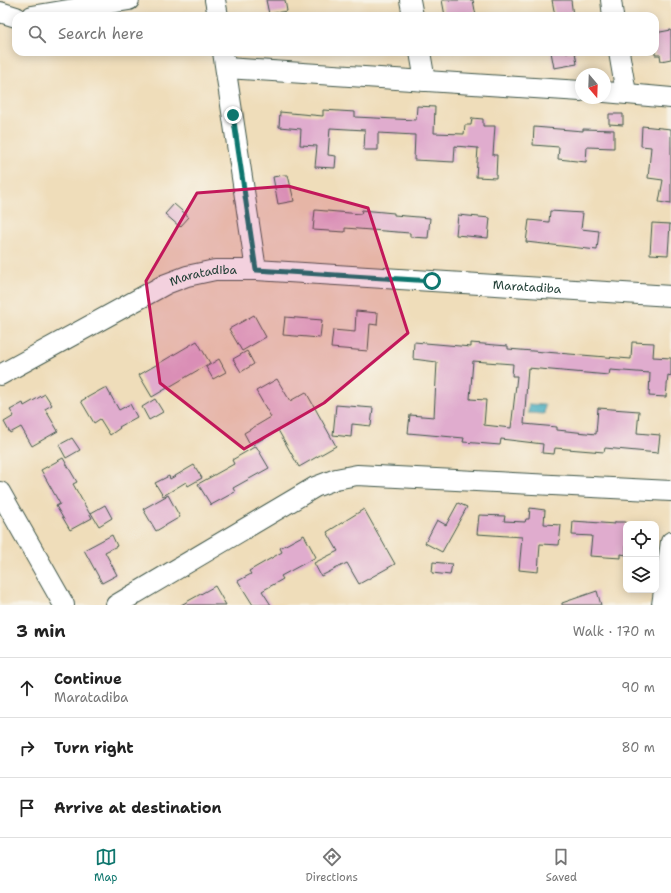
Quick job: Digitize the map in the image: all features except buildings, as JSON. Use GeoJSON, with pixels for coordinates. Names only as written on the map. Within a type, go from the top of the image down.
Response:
{"type":"FeatureCollection","features":[{"type":"Feature","properties":{"kind":"street"},"geometry":{"type":"LineString","coordinates":[[56,12],[129,0]]}},
{"type":"Feature","properties":{"kind":"street"},"geometry":{"type":"LineString","coordinates":[[215,0],[217,12]]}},
{"type":"Feature","properties":{"kind":"street"},"geometry":{"type":"LineString","coordinates":[[410,0],[412,12]]}},
{"type":"Feature","properties":{"kind":"street"},"geometry":{"type":"LineString","coordinates":[[611,0],[612,12]]}},
{"type":"Feature","properties":{"kind":"street"},"geometry":{"type":"LineString","coordinates":[[0,12],[12,16]]}},
{"type":"Feature","properties":{"kind":"street"},"geometry":{"type":"LineString","coordinates":[[421,56],[425,81]]}},
{"type":"Feature","properties":{"kind":"street"},"geometry":{"type":"LineString","coordinates":[[620,56],[626,93]]}},
{"type":"Feature","properties":{"kind":"street"},"geometry":{"type":"LineString","coordinates":[[256,270],[224,60],[425,81],[575,91]]}},
{"type":"Feature","properties":{"kind":"street"},"geometry":{"type":"LineString","coordinates":[[611,92],[671,98]]}},
{"type":"Feature","properties":{"kind":"street","name":"Maratadiba"},"geometry":{"type":"LineString","coordinates":[[0,375],[166,284],[187,276],[215,270],[256,270],[671,296]]}},
{"type":"Feature","properties":{"kind":"street"},"geometry":{"type":"LineString","coordinates":[[116,605],[315,487],[346,476],[357,475],[671,491]]}},
{"type":"Feature","properties":{"kind":"street"},"geometry":{"type":"LineString","coordinates":[[0,492],[64,605]]}},
{"type":"Feature","properties":{"kind":"street"},"geometry":{"type":"LineString","coordinates":[[662,605],[669,573],[671,542]]}},
{"type":"Feature","properties":{"kind":"highlighted area"},"geometry":{"type":"Polygon","coordinates":[[[288,186],[368,208],[408,333],[324,403],[244,449],[160,383],[146,281],[197,193],[288,186]]]}},
{"type":"Feature","properties":{"kind":"water"},"geometry":{"type":"Polygon","coordinates":[[[529,404],[545,405],[544,414],[528,413],[529,404]]]}},
{"type":"Feature","properties":{"kind":"route"},"geometry":{"type":"LineString","coordinates":[[233,115],[256,270],[432,281]]}}]}
